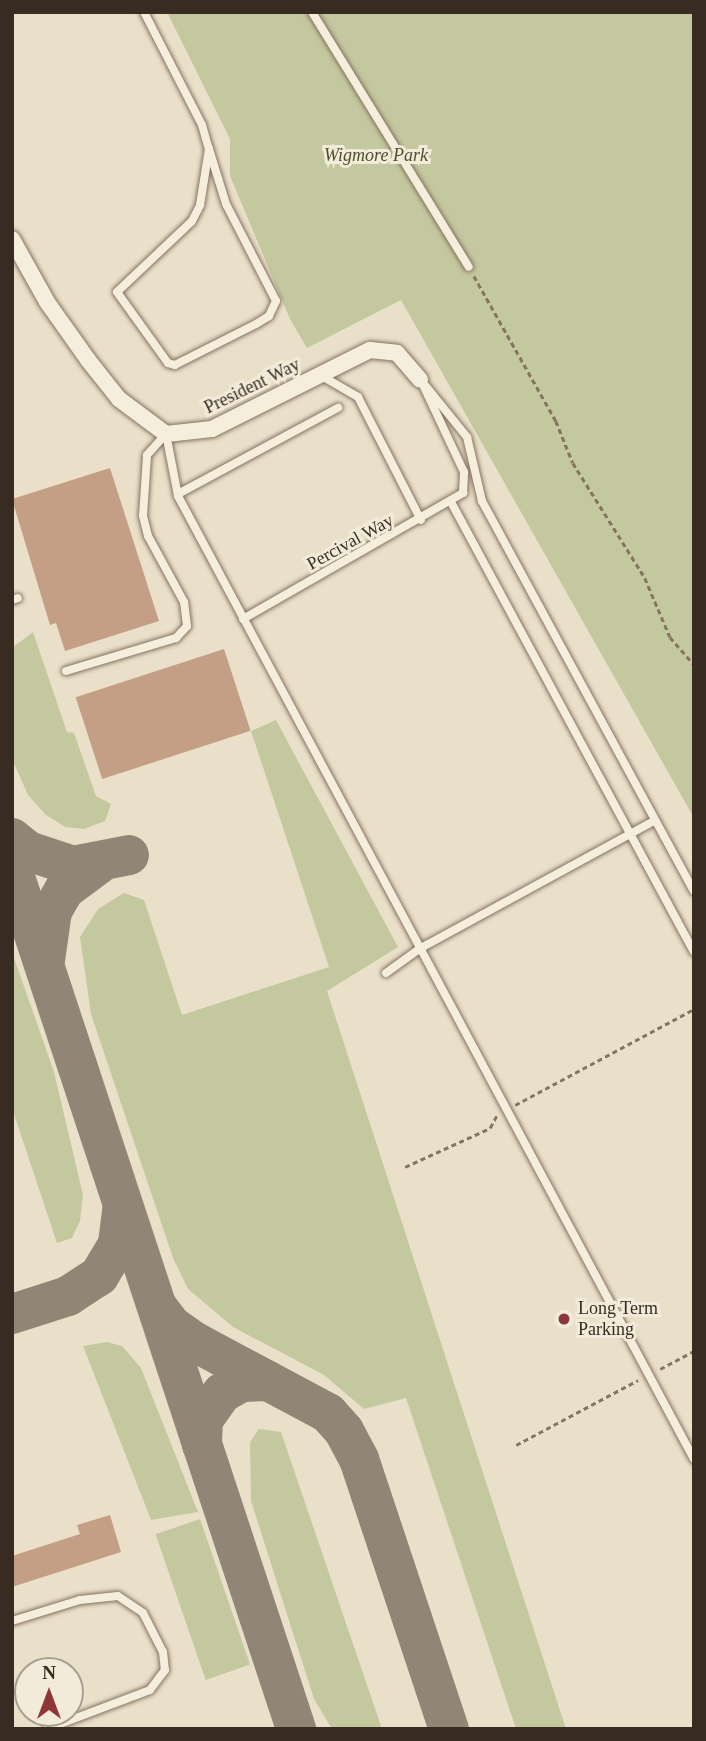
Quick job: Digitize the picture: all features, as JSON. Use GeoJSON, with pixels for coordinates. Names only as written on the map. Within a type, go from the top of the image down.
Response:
{"type":"FeatureCollection","features":[{"type":"Feature","properties":{"kind":"street"},"geometry":{"type":"LineString","coordinates":[[12,239],[47,302],[119,400],[166,433]]}},
{"type":"Feature","properties":{"kind":"street","name":"President Way"},"geometry":{"type":"LineString","coordinates":[[166,433],[212,429],[356,355],[384,349],[408,362],[420,379]]}},
{"type":"Feature","properties":{"kind":"lane"},"geometry":{"type":"LineString","coordinates":[[144,12],[202,125],[209,149],[222,197],[276,301],[269,316],[175,365],[168,363],[117,292],[192,220],[200,205],[209,149]]}},
{"type":"Feature","properties":{"kind":"lane"},"geometry":{"type":"LineString","coordinates":[[312,12],[468,267]]}},
{"type":"Feature","properties":{"kind":"lane","name":"Percival Way"},"geometry":{"type":"LineString","coordinates":[[243,619],[421,520],[358,397],[319,374]]}},
{"type":"Feature","properties":{"kind":"lane"},"geometry":{"type":"LineString","coordinates":[[420,379],[464,472],[463,493],[421,520]]}},
{"type":"Feature","properties":{"kind":"lane"},"geometry":{"type":"LineString","coordinates":[[420,379],[467,437],[482,501],[694,891]]}},
{"type":"Feature","properties":{"kind":"lane"},"geometry":{"type":"LineString","coordinates":[[178,494],[338,408]]}},
{"type":"Feature","properties":{"kind":"lane"},"geometry":{"type":"LineString","coordinates":[[166,433],[178,494],[694,1459]]}},
{"type":"Feature","properties":{"kind":"lane"},"geometry":{"type":"LineString","coordinates":[[66,671],[176,638],[187,626],[184,602],[148,536],[143,516],[147,455],[166,433]]}},
{"type":"Feature","properties":{"kind":"lane"},"geometry":{"type":"LineString","coordinates":[[451,502],[694,952]]}},
{"type":"Feature","properties":{"kind":"lane"},"geometry":{"type":"LineString","coordinates":[[386,973],[419,949],[654,821]]}},
{"type":"Feature","properties":{"kind":"lane"},"geometry":{"type":"LineString","coordinates":[[12,1622],[80,1600],[118,1596],[143,1613],[163,1652],[165,1670],[150,1690],[47,1729]]}},
{"type":"Feature","properties":{"kind":"path"},"geometry":{"type":"LineString","coordinates":[[468,267],[556,421],[573,463],[645,578],[670,637],[694,665]]}},
{"type":"Feature","properties":{"kind":"path"},"geometry":{"type":"LineString","coordinates":[[405,1167],[490,1128],[492,1117],[694,1009]]}},
{"type":"Feature","properties":{"kind":"path"},"geometry":{"type":"LineString","coordinates":[[516,1445],[694,1351]]}},
{"type":"Feature","properties":{"kind":"green space","name":"Wigmore Park"},"geometry":{"type":"Polygon","coordinates":[[[167,12],[694,12],[694,818],[401,300],[307,348],[290,319],[230,176],[230,139],[167,12]]]}},
{"type":"Feature","properties":{"kind":"green space"},"geometry":{"type":"Polygon","coordinates":[[[33,632],[67,732],[74,733],[96,796],[111,804],[105,821],[84,829],[65,827],[46,815],[28,795],[12,759],[12,648],[33,632]]]}},
{"type":"Feature","properties":{"kind":"green space"},"geometry":{"type":"Polygon","coordinates":[[[276,720],[398,947],[327,991],[566,1729],[516,1729],[406,1398],[364,1409],[324,1375],[233,1327],[188,1289],[173,1258],[91,1014],[80,937],[98,909],[124,893],[144,900],[182,1015],[329,967],[251,731],[276,720]]]}},
{"type":"Feature","properties":{"kind":"green space"},"geometry":{"type":"Polygon","coordinates":[[[12,952],[54,1072],[83,1195],[80,1221],[72,1238],[57,1243],[12,1108],[12,952]]]}},
{"type":"Feature","properties":{"kind":"green space"},"geometry":{"type":"Polygon","coordinates":[[[107,1342],[122,1346],[141,1368],[198,1512],[151,1520],[83,1346],[107,1342]]]}},
{"type":"Feature","properties":{"kind":"green space"},"geometry":{"type":"Polygon","coordinates":[[[259,1429],[281,1432],[382,1729],[332,1729],[314,1699],[251,1501],[250,1442],[259,1429]]]}},
{"type":"Feature","properties":{"kind":"green space"},"geometry":{"type":"Polygon","coordinates":[[[200,1519],[250,1665],[206,1680],[156,1534],[200,1519]]]}},
{"type":"Feature","properties":{"kind":"building"},"geometry":{"type":"Polygon","coordinates":[[[110,468],[159,621],[65,651],[56,623],[50,625],[12,499],[110,468]]]}},
{"type":"Feature","properties":{"kind":"building"},"geometry":{"type":"Polygon","coordinates":[[[224,649],[251,731],[102,779],[76,697],[224,649]]]}},
{"type":"Feature","properties":{"kind":"building"},"geometry":{"type":"Polygon","coordinates":[[[110,1515],[121,1552],[12,1587],[12,1556],[80,1534],[77,1525],[110,1515]]]}},
{"type":"Feature","properties":{"kind":"taxiway"},"geometry":{"type":"LineString","coordinates":[[12,838],[28,851],[73,866],[129,855]]}},
{"type":"Feature","properties":{"kind":"taxiway"},"geometry":{"type":"LineString","coordinates":[[45,960],[52,911],[64,890],[99,864]]}},
{"type":"Feature","properties":{"kind":"taxiway"},"geometry":{"type":"LineString","coordinates":[[12,868],[296,1729]]}},
{"type":"Feature","properties":{"kind":"taxiway"},"geometry":{"type":"LineString","coordinates":[[12,1314],[68,1296],[99,1276],[118,1244],[123,1206]]}},
{"type":"Feature","properties":{"kind":"taxiway"},"geometry":{"type":"LineString","coordinates":[[159,1309],[172,1326],[195,1342],[328,1413],[344,1431],[359,1459],[449,1729]]}},
{"type":"Feature","properties":{"kind":"taxiway"},"geometry":{"type":"LineString","coordinates":[[202,1445],[203,1420],[222,1393],[242,1382],[268,1381]]}},
{"type":"Feature","properties":{"kind":"place","name":"Long Term Parking"},"geometry":{"type":"Point","coordinates":[564,1319]}}]}
